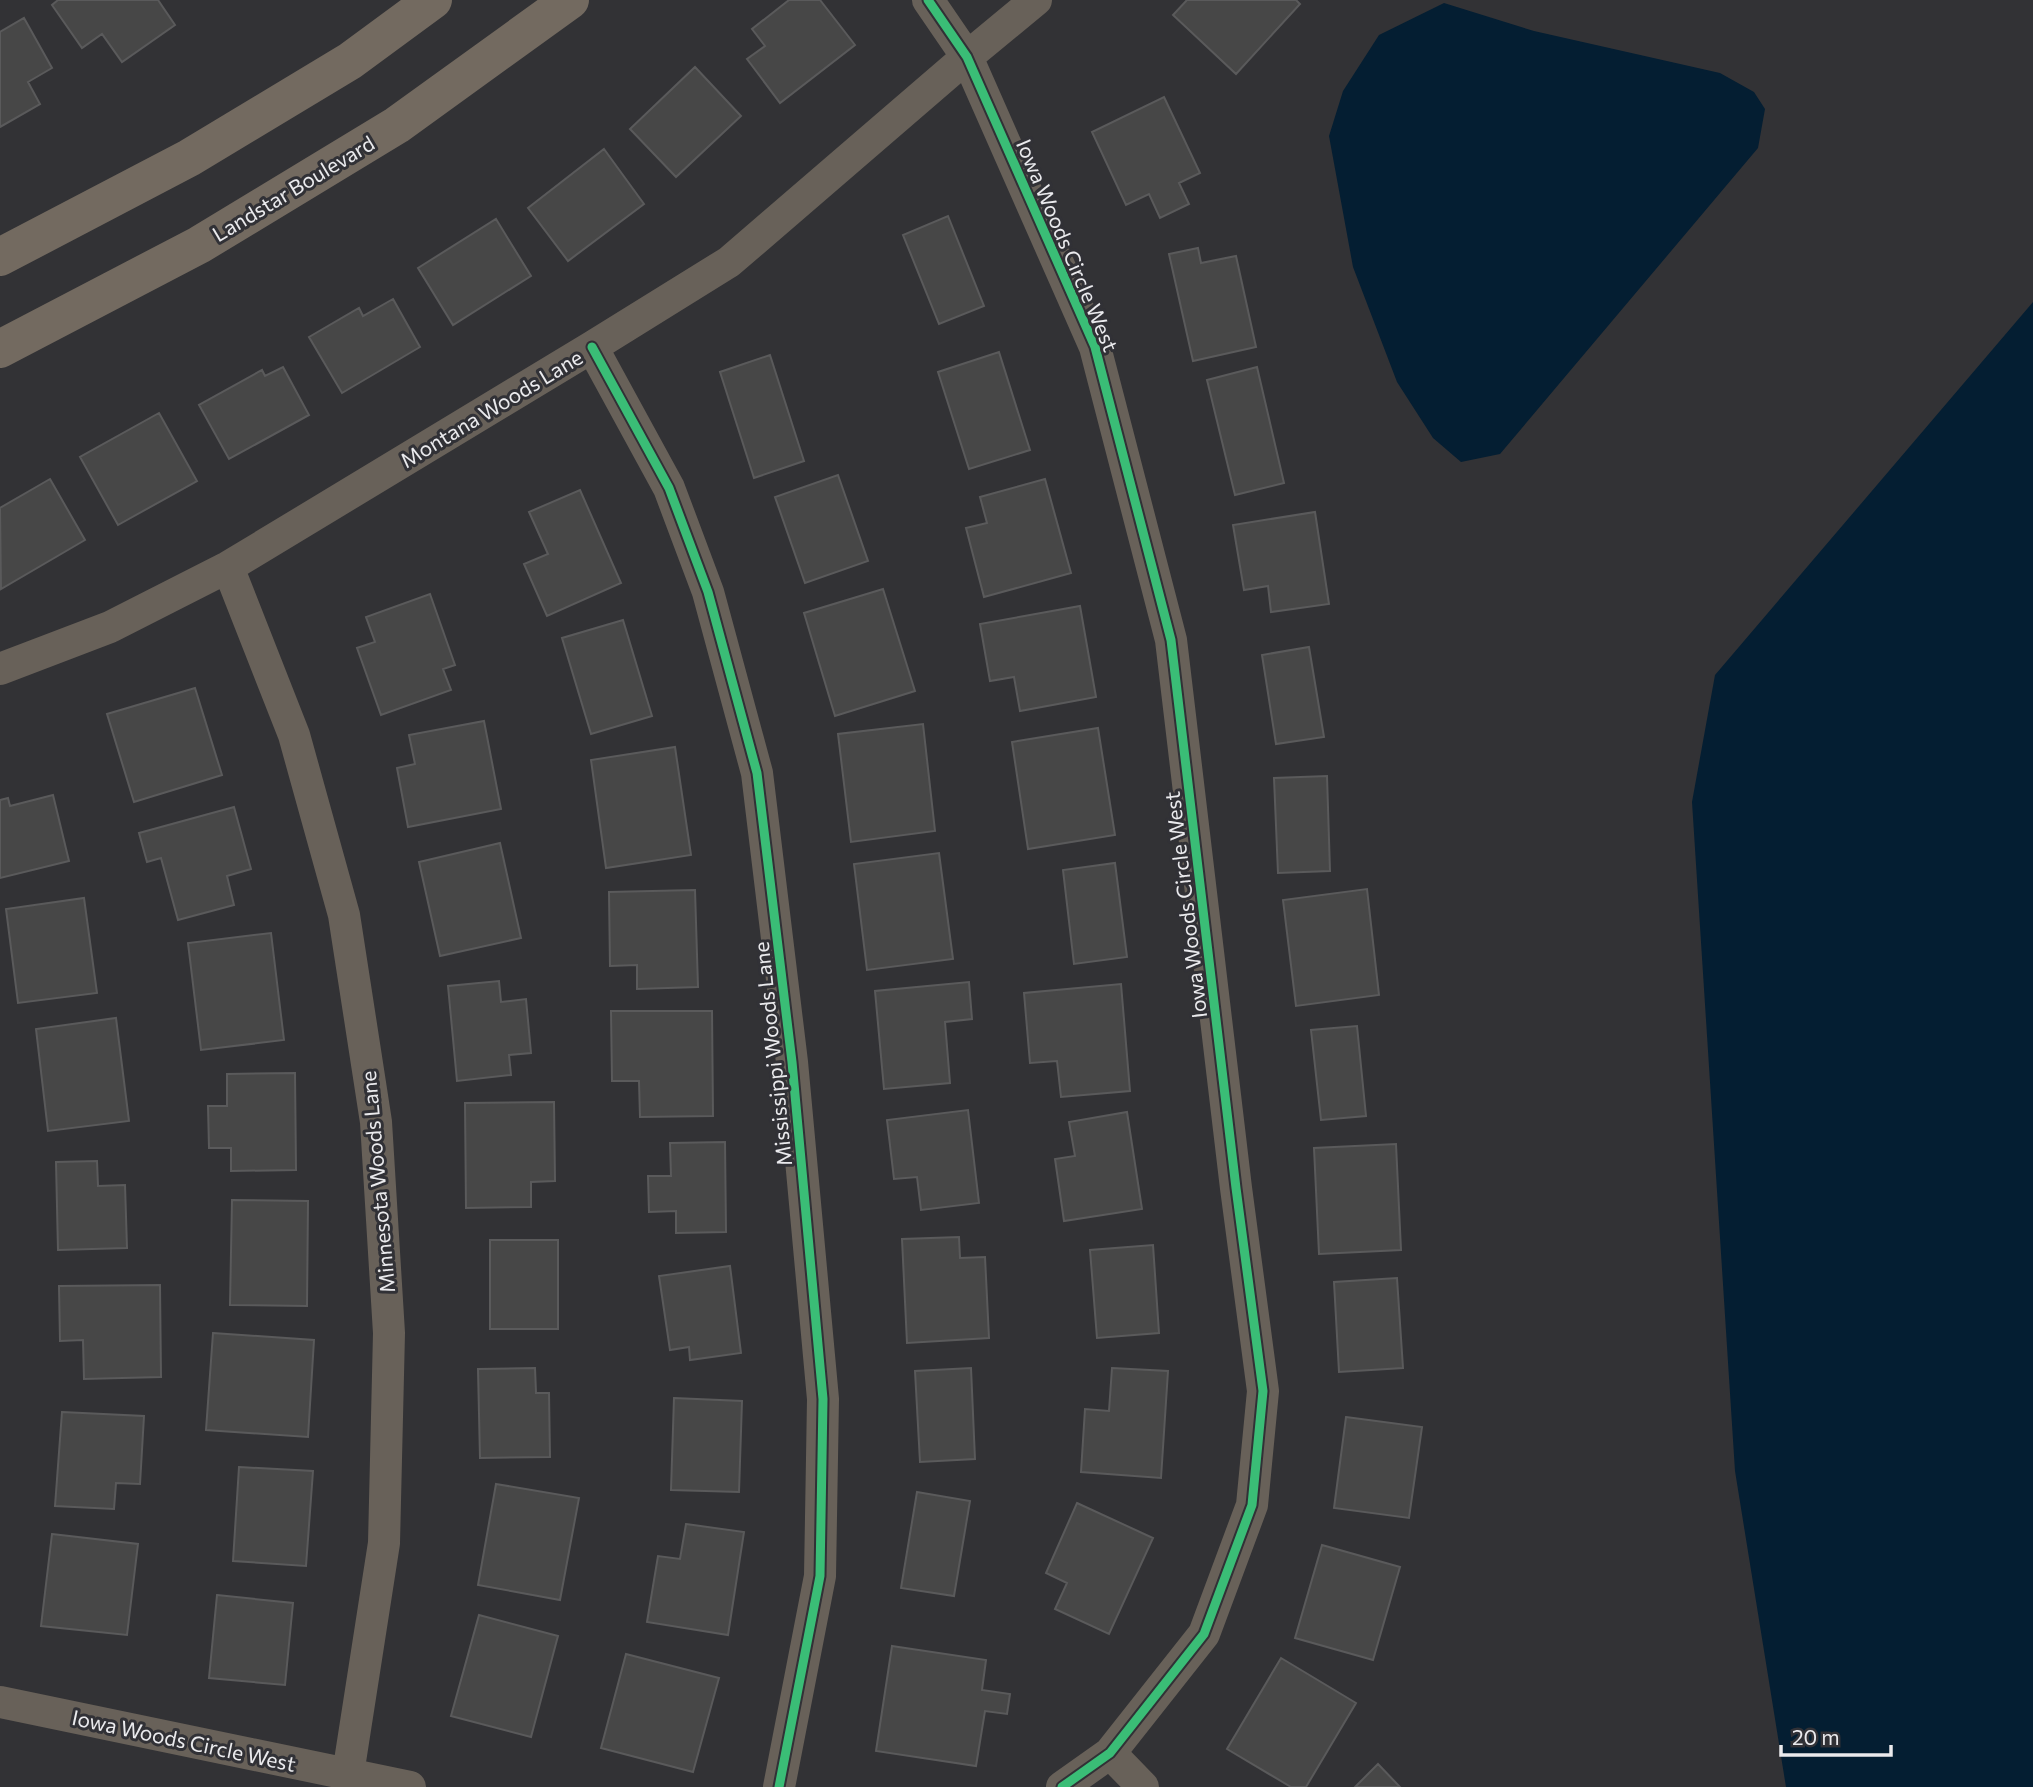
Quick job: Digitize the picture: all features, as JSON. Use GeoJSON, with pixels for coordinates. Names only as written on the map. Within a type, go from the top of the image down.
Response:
{"type":"FeatureCollection","features":[{"type":"Feature","properties":{"kind":"street"},"geometry":{"type":"LineString","coordinates":[[0,257],[189,158],[350,61],[433,0]]}},
{"type":"Feature","properties":{"kind":"street","name":"Landstar Boulevard"},"geometry":{"type":"LineString","coordinates":[[0,349],[199,244],[397,125],[570,0]]}},
{"type":"Feature","properties":{"kind":"street","name":"Iowa Woods Circle West"},"geometry":{"type":"LineString","coordinates":[[928,0],[967,57],[1096,347],[1171,640],[1236,1188],[1263,1391],[1252,1505],[1204,1634],[1110,1753],[1062,1787]]}},
{"type":"Feature","properties":{"kind":"street","name":"Montana Woods Lane"},"geometry":{"type":"LineString","coordinates":[[0,669],[110,627],[228,567],[729,262],[1036,0]]}},
{"type":"Feature","properties":{"kind":"street","name":"Mississippi Woods Lane"},"geometry":{"type":"LineString","coordinates":[[592,347],[669,488],[708,592],[757,772],[792,1062],[823,1399],[820,1576],[779,1787]]}},
{"type":"Feature","properties":{"kind":"street","name":"Minnesota Woods Lane"},"geometry":{"type":"LineString","coordinates":[[228,567],[294,735],[344,915],[376,1122],[389,1332],[384,1542],[348,1774]]}},
{"type":"Feature","properties":{"kind":"street","name":"Iowa Woods Circle West"},"geometry":{"type":"LineString","coordinates":[[0,1702],[410,1787]]}},
{"type":"Feature","properties":{"kind":"street"},"geometry":{"type":"LineString","coordinates":[[1110,1753],[1143,1787]]}},
{"type":"Feature","properties":{"kind":"water"},"geometry":{"type":"Polygon","coordinates":[[[1444,3],[1534,31],[1720,73],[1754,92],[1765,109],[1758,148],[1500,454],[1461,462],[1433,438],[1397,382],[1353,267],[1329,136],[1343,91],[1379,35],[1444,3]]]}},
{"type":"Feature","properties":{"kind":"water"},"geometry":{"type":"Polygon","coordinates":[[[2033,302],[2033,1787],[1786,1787],[1735,1471],[1692,802],[1715,675],[2033,302]]]}},
{"type":"Feature","properties":{"kind":"building"},"geometry":{"type":"Polygon","coordinates":[[[58,0],[158,0],[175,25],[122,62],[102,34],[82,48],[52,5],[58,0]]]}},
{"type":"Feature","properties":{"kind":"building"},"geometry":{"type":"Polygon","coordinates":[[[789,0],[820,0],[855,45],[780,103],[747,59],[765,46],[752,29],[789,0]]]}},
{"type":"Feature","properties":{"kind":"building"},"geometry":{"type":"Polygon","coordinates":[[[1187,0],[1296,0],[1300,4],[1236,74],[1173,15],[1187,0]]]}},
{"type":"Feature","properties":{"kind":"building"},"geometry":{"type":"Polygon","coordinates":[[[24,18],[52,68],[28,82],[40,104],[0,127],[0,32],[24,18]]]}},
{"type":"Feature","properties":{"kind":"building"},"geometry":{"type":"Polygon","coordinates":[[[695,67],[741,116],[676,177],[630,129],[695,67]]]}},
{"type":"Feature","properties":{"kind":"building"},"geometry":{"type":"Polygon","coordinates":[[[1164,97],[1200,173],[1179,183],[1189,204],[1160,218],[1149,194],[1126,205],[1092,132],[1164,97]]]}},
{"type":"Feature","properties":{"kind":"building"},"geometry":{"type":"Polygon","coordinates":[[[604,149],[644,204],[568,261],[528,208],[604,149]]]}},
{"type":"Feature","properties":{"kind":"building"},"geometry":{"type":"Polygon","coordinates":[[[948,216],[984,306],[939,324],[903,235],[948,216]]]}},
{"type":"Feature","properties":{"kind":"building"},"geometry":{"type":"Polygon","coordinates":[[[496,219],[531,276],[453,325],[418,268],[496,219]]]}},
{"type":"Feature","properties":{"kind":"building"},"geometry":{"type":"Polygon","coordinates":[[[1198,248],[1201,263],[1236,256],[1256,347],[1193,361],[1169,254],[1198,248]]]}},
{"type":"Feature","properties":{"kind":"building"},"geometry":{"type":"Polygon","coordinates":[[[393,299],[420,347],[342,393],[309,337],[359,308],[363,316],[393,299]]]}},
{"type":"Feature","properties":{"kind":"building"},"geometry":{"type":"Polygon","coordinates":[[[999,352],[1030,450],[969,469],[938,372],[999,352]]]}},
{"type":"Feature","properties":{"kind":"building"},"geometry":{"type":"Polygon","coordinates":[[[770,355],[804,461],[754,478],[720,372],[770,355]]]}},
{"type":"Feature","properties":{"kind":"building"},"geometry":{"type":"Polygon","coordinates":[[[283,367],[309,415],[229,459],[199,405],[262,370],[265,376],[283,367]]]}},
{"type":"Feature","properties":{"kind":"building"},"geometry":{"type":"Polygon","coordinates":[[[1257,367],[1284,483],[1235,495],[1207,380],[1257,367]]]}},
{"type":"Feature","properties":{"kind":"building"},"geometry":{"type":"Polygon","coordinates":[[[159,413],[197,481],[118,525],[80,457],[159,413]]]}},
{"type":"Feature","properties":{"kind":"building"},"geometry":{"type":"Polygon","coordinates":[[[838,475],[868,561],[805,583],[775,497],[838,475]]]}},
{"type":"Feature","properties":{"kind":"building"},"geometry":{"type":"Polygon","coordinates":[[[50,479],[85,540],[1,589],[0,508],[50,479]]]}},
{"type":"Feature","properties":{"kind":"building"},"geometry":{"type":"Polygon","coordinates":[[[1045,479],[1071,573],[984,597],[966,528],[987,523],[980,497],[1045,479]]]}},
{"type":"Feature","properties":{"kind":"building"},"geometry":{"type":"Polygon","coordinates":[[[580,490],[621,583],[547,616],[524,564],[548,554],[529,512],[580,490]]]}},
{"type":"Feature","properties":{"kind":"building"},"geometry":{"type":"Polygon","coordinates":[[[1315,512],[1329,604],[1271,612],[1268,586],[1244,590],[1233,525],[1315,512]]]}},
{"type":"Feature","properties":{"kind":"building"},"geometry":{"type":"Polygon","coordinates":[[[883,589],[915,691],[835,716],[804,613],[883,589]]]}},
{"type":"Feature","properties":{"kind":"building"},"geometry":{"type":"Polygon","coordinates":[[[430,594],[455,665],[443,669],[451,690],[381,715],[357,648],[375,642],[366,617],[430,594]]]}},
{"type":"Feature","properties":{"kind":"building"},"geometry":{"type":"Polygon","coordinates":[[[1080,606],[1096,697],[1020,711],[1014,677],[990,681],[980,624],[1080,606]]]}},
{"type":"Feature","properties":{"kind":"building"},"geometry":{"type":"Polygon","coordinates":[[[623,620],[652,716],[591,734],[562,638],[623,620]]]}},
{"type":"Feature","properties":{"kind":"building"},"geometry":{"type":"Polygon","coordinates":[[[1309,647],[1324,737],[1276,744],[1262,655],[1309,647]]]}},
{"type":"Feature","properties":{"kind":"building"},"geometry":{"type":"Polygon","coordinates":[[[195,688],[222,775],[134,802],[107,714],[195,688]]]}},
{"type":"Feature","properties":{"kind":"building"},"geometry":{"type":"Polygon","coordinates":[[[484,721],[501,809],[408,827],[397,768],[415,764],[409,735],[484,721]]]}},
{"type":"Feature","properties":{"kind":"building"},"geometry":{"type":"Polygon","coordinates":[[[923,724],[935,831],[851,842],[838,734],[923,724]]]}},
{"type":"Feature","properties":{"kind":"building"},"geometry":{"type":"Polygon","coordinates":[[[1098,728],[1115,835],[1028,849],[1012,742],[1098,728]]]}},
{"type":"Feature","properties":{"kind":"building"},"geometry":{"type":"Polygon","coordinates":[[[675,747],[691,855],[606,868],[591,760],[675,747]]]}},
{"type":"Feature","properties":{"kind":"building"},"geometry":{"type":"Polygon","coordinates":[[[1327,776],[1330,871],[1278,873],[1274,778],[1327,776]]]}},
{"type":"Feature","properties":{"kind":"building"},"geometry":{"type":"Polygon","coordinates":[[[53,795],[69,861],[0,878],[0,800],[8,798],[10,806],[53,795]]]}},
{"type":"Feature","properties":{"kind":"building"},"geometry":{"type":"Polygon","coordinates":[[[234,807],[251,869],[227,876],[234,905],[178,920],[161,858],[147,862],[139,833],[234,807]]]}},
{"type":"Feature","properties":{"kind":"building"},"geometry":{"type":"Polygon","coordinates":[[[500,843],[521,938],[440,956],[419,862],[500,843]]]}},
{"type":"Feature","properties":{"kind":"building"},"geometry":{"type":"Polygon","coordinates":[[[939,853],[953,959],[867,970],[854,864],[939,853]]]}},
{"type":"Feature","properties":{"kind":"building"},"geometry":{"type":"Polygon","coordinates":[[[1115,863],[1127,957],[1074,964],[1063,870],[1115,863]]]}},
{"type":"Feature","properties":{"kind":"building"},"geometry":{"type":"Polygon","coordinates":[[[1367,889],[1379,995],[1296,1006],[1283,900],[1367,889]]]}},
{"type":"Feature","properties":{"kind":"building"},"geometry":{"type":"Polygon","coordinates":[[[695,890],[698,987],[637,989],[637,965],[610,966],[609,892],[695,890]]]}},
{"type":"Feature","properties":{"kind":"building"},"geometry":{"type":"Polygon","coordinates":[[[84,898],[97,993],[18,1003],[6,909],[84,898]]]}},
{"type":"Feature","properties":{"kind":"building"},"geometry":{"type":"Polygon","coordinates":[[[271,933],[284,1040],[201,1050],[188,943],[271,933]]]}},
{"type":"Feature","properties":{"kind":"building"},"geometry":{"type":"Polygon","coordinates":[[[499,981],[501,1002],[526,999],[531,1053],[509,1055],[511,1075],[457,1081],[448,986],[499,981]]]}},
{"type":"Feature","properties":{"kind":"building"},"geometry":{"type":"Polygon","coordinates":[[[969,982],[972,1019],[945,1022],[950,1083],[884,1089],[875,991],[969,982]]]}},
{"type":"Feature","properties":{"kind":"building"},"geometry":{"type":"Polygon","coordinates":[[[1121,984],[1130,1091],[1061,1097],[1057,1061],[1030,1063],[1024,993],[1121,984]]]}},
{"type":"Feature","properties":{"kind":"building"},"geometry":{"type":"Polygon","coordinates":[[[611,1011],[712,1011],[713,1116],[640,1117],[639,1081],[612,1081],[611,1011]]]}},
{"type":"Feature","properties":{"kind":"building"},"geometry":{"type":"Polygon","coordinates":[[[116,1018],[129,1121],[48,1131],[36,1029],[116,1018]]]}},
{"type":"Feature","properties":{"kind":"building"},"geometry":{"type":"Polygon","coordinates":[[[1357,1026],[1366,1116],[1321,1120],[1311,1030],[1357,1026]]]}},
{"type":"Feature","properties":{"kind":"building"},"geometry":{"type":"Polygon","coordinates":[[[295,1073],[296,1170],[231,1171],[231,1148],[209,1148],[208,1106],[227,1106],[227,1074],[295,1073]]]}},
{"type":"Feature","properties":{"kind":"building"},"geometry":{"type":"Polygon","coordinates":[[[554,1102],[555,1181],[531,1182],[531,1207],[466,1208],[465,1103],[554,1102]]]}},
{"type":"Feature","properties":{"kind":"building"},"geometry":{"type":"Polygon","coordinates":[[[968,1110],[979,1203],[921,1210],[917,1177],[894,1179],[887,1120],[968,1110]]]}},
{"type":"Feature","properties":{"kind":"building"},"geometry":{"type":"Polygon","coordinates":[[[1127,1112],[1142,1209],[1064,1221],[1055,1159],[1075,1156],[1069,1122],[1127,1112]]]}},
{"type":"Feature","properties":{"kind":"building"},"geometry":{"type":"Polygon","coordinates":[[[725,1142],[726,1232],[676,1233],[676,1211],[649,1212],[648,1176],[671,1176],[670,1143],[725,1142]]]}},
{"type":"Feature","properties":{"kind":"building"},"geometry":{"type":"Polygon","coordinates":[[[1396,1144],[1401,1250],[1319,1254],[1314,1148],[1396,1144]]]}},
{"type":"Feature","properties":{"kind":"building"},"geometry":{"type":"Polygon","coordinates":[[[97,1161],[98,1186],[125,1185],[127,1248],[58,1250],[56,1162],[97,1161]]]}},
{"type":"Feature","properties":{"kind":"building"},"geometry":{"type":"Polygon","coordinates":[[[232,1200],[308,1201],[307,1306],[230,1305],[232,1200]]]}},
{"type":"Feature","properties":{"kind":"building"},"geometry":{"type":"Polygon","coordinates":[[[959,1237],[960,1258],[985,1257],[989,1338],[907,1343],[902,1239],[959,1237]]]}},
{"type":"Feature","properties":{"kind":"building"},"geometry":{"type":"Polygon","coordinates":[[[490,1240],[558,1240],[558,1329],[490,1329],[490,1240]]]}},
{"type":"Feature","properties":{"kind":"building"},"geometry":{"type":"Polygon","coordinates":[[[1153,1245],[1159,1333],[1097,1338],[1090,1250],[1153,1245]]]}},
{"type":"Feature","properties":{"kind":"building"},"geometry":{"type":"Polygon","coordinates":[[[730,1266],[741,1353],[690,1360],[689,1347],[670,1350],[659,1276],[730,1266]]]}},
{"type":"Feature","properties":{"kind":"building"},"geometry":{"type":"Polygon","coordinates":[[[1397,1278],[1403,1368],[1339,1372],[1334,1282],[1397,1278]]]}},
{"type":"Feature","properties":{"kind":"building"},"geometry":{"type":"Polygon","coordinates":[[[160,1285],[161,1377],[84,1379],[83,1340],[60,1341],[59,1286],[160,1285]]]}},
{"type":"Feature","properties":{"kind":"building"},"geometry":{"type":"Polygon","coordinates":[[[213,1333],[314,1340],[308,1437],[206,1430],[213,1333]]]}},
{"type":"Feature","properties":{"kind":"building"},"geometry":{"type":"Polygon","coordinates":[[[535,1368],[536,1393],[549,1393],[550,1457],[480,1458],[478,1369],[535,1368]]]}},
{"type":"Feature","properties":{"kind":"building"},"geometry":{"type":"Polygon","coordinates":[[[971,1368],[975,1459],[920,1462],[915,1371],[971,1368]]]}},
{"type":"Feature","properties":{"kind":"building"},"geometry":{"type":"Polygon","coordinates":[[[1112,1368],[1168,1371],[1161,1478],[1081,1472],[1085,1409],[1109,1411],[1112,1368]]]}},
{"type":"Feature","properties":{"kind":"building"},"geometry":{"type":"Polygon","coordinates":[[[674,1398],[742,1401],[739,1492],[671,1490],[674,1398]]]}},
{"type":"Feature","properties":{"kind":"building"},"geometry":{"type":"Polygon","coordinates":[[[62,1412],[144,1416],[140,1484],[116,1483],[114,1509],[55,1506],[62,1412]]]}},
{"type":"Feature","properties":{"kind":"building"},"geometry":{"type":"Polygon","coordinates":[[[1346,1417],[1422,1427],[1409,1518],[1334,1508],[1346,1417]]]}},
{"type":"Feature","properties":{"kind":"building"},"geometry":{"type":"Polygon","coordinates":[[[239,1467],[313,1471],[306,1566],[233,1561],[239,1467]]]}},
{"type":"Feature","properties":{"kind":"building"},"geometry":{"type":"Polygon","coordinates":[[[496,1484],[579,1498],[560,1600],[478,1585],[496,1484]]]}},
{"type":"Feature","properties":{"kind":"building"},"geometry":{"type":"Polygon","coordinates":[[[917,1492],[970,1501],[954,1596],[901,1588],[917,1492]]]}},
{"type":"Feature","properties":{"kind":"building"},"geometry":{"type":"Polygon","coordinates":[[[1077,1503],[1153,1538],[1109,1634],[1055,1609],[1067,1583],[1046,1573],[1077,1503]]]}},
{"type":"Feature","properties":{"kind":"building"},"geometry":{"type":"Polygon","coordinates":[[[686,1524],[744,1532],[728,1635],[647,1622],[658,1556],[680,1559],[686,1524]]]}},
{"type":"Feature","properties":{"kind":"building"},"geometry":{"type":"Polygon","coordinates":[[[52,1534],[138,1544],[127,1635],[41,1626],[52,1534]]]}},
{"type":"Feature","properties":{"kind":"building"},"geometry":{"type":"Polygon","coordinates":[[[1322,1545],[1400,1567],[1373,1660],[1295,1638],[1322,1545]]]}},
{"type":"Feature","properties":{"kind":"building"},"geometry":{"type":"Polygon","coordinates":[[[217,1595],[293,1603],[285,1685],[209,1678],[217,1595]]]}},
{"type":"Feature","properties":{"kind":"building"},"geometry":{"type":"Polygon","coordinates":[[[479,1615],[558,1636],[531,1737],[451,1716],[479,1615]]]}},
{"type":"Feature","properties":{"kind":"building"},"geometry":{"type":"Polygon","coordinates":[[[892,1646],[986,1660],[982,1690],[1010,1694],[1007,1714],[985,1711],[976,1766],[876,1751],[892,1646]]]}},
{"type":"Feature","properties":{"kind":"building"},"geometry":{"type":"Polygon","coordinates":[[[626,1654],[719,1678],[693,1772],[601,1748],[626,1654]]]}},
{"type":"Feature","properties":{"kind":"building"},"geometry":{"type":"Polygon","coordinates":[[[1281,1658],[1356,1703],[1306,1787],[1291,1787],[1227,1749],[1281,1658]]]}},
{"type":"Feature","properties":{"kind":"building"},"geometry":{"type":"Polygon","coordinates":[[[1378,1764],[1400,1787],[1355,1787],[1378,1764]]]}},
{"type":"Feature","properties":{"kind":"cycle path"},"geometry":{"type":"LineString","coordinates":[[928,0],[967,57],[1095,347],[1171,640],[1236,1188],[1263,1391],[1252,1505],[1204,1634],[1110,1753],[1062,1787]]}},
{"type":"Feature","properties":{"kind":"cycle path"},"geometry":{"type":"LineString","coordinates":[[592,347],[669,488],[708,592],[757,773],[792,1062],[823,1399],[820,1576],[779,1787]]}}]}
